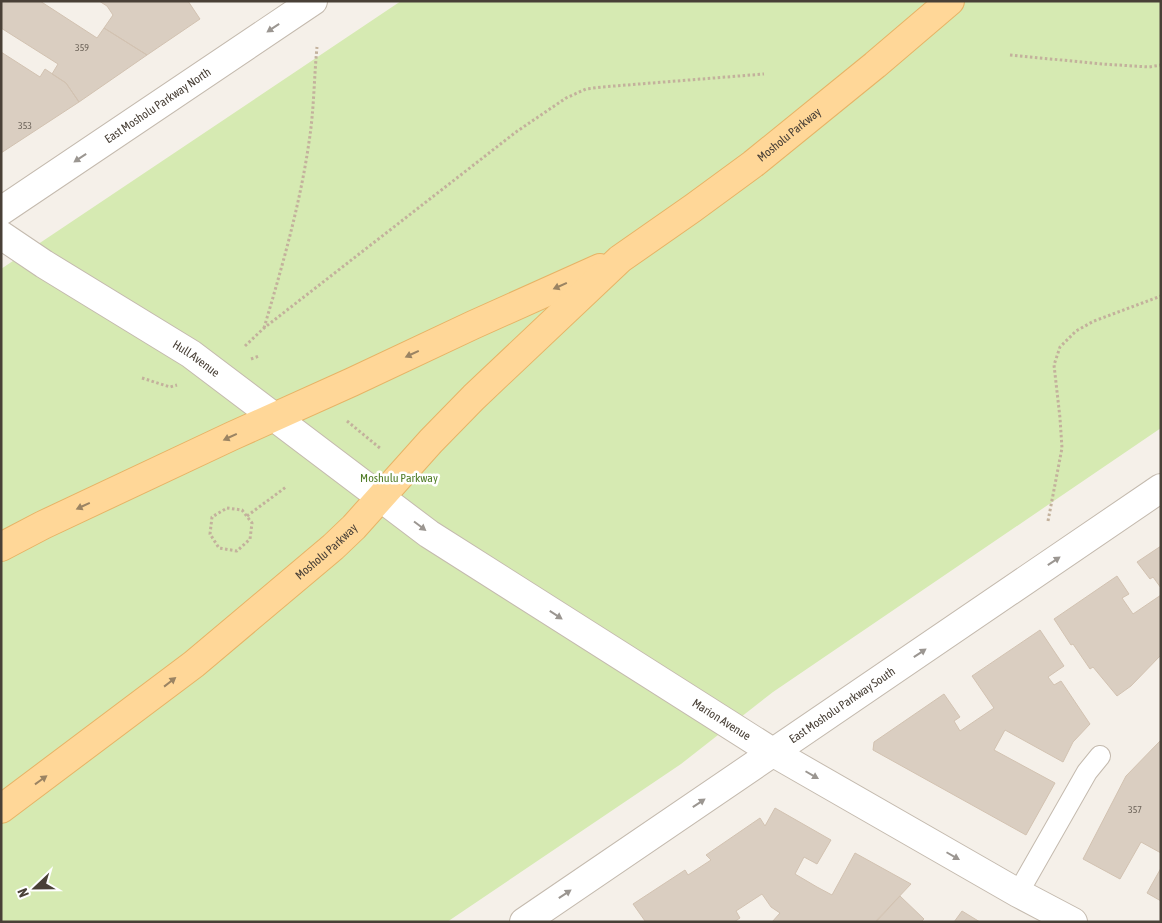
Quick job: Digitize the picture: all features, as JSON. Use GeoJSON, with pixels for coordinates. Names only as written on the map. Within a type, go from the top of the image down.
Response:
{"type":"FeatureCollection","features":[{"type":"Feature","properties":{"kind":"main road","name":"Mosholu Parkway"},"geometry":{"type":"LineString","coordinates":[[1,809],[153,696],[243,624],[333,547],[354,527],[474,396],[620,259],[694,208],[753,164],[950,1]]}},
{"type":"Feature","properties":{"kind":"main road","name":"Mosholu Parkway"},"geometry":{"type":"LineString","coordinates":[[1,547],[43,525],[274,417],[620,259]]}},
{"type":"Feature","properties":{"kind":"street","name":"East Mosholu Parkway North"},"geometry":{"type":"LineString","coordinates":[[1,211],[314,1]]}},
{"type":"Feature","properties":{"kind":"street","name":"Hull Avenue"},"geometry":{"type":"LineString","coordinates":[[1,235],[44,264],[191,354],[381,497]]}},
{"type":"Feature","properties":{"kind":"street","name":"East Mosholu Parkway South"},"geometry":{"type":"LineString","coordinates":[[524,922],[1161,488]]}},
{"type":"Feature","properties":{"kind":"street","name":"Marion Avenue"},"geometry":{"type":"LineString","coordinates":[[381,497],[429,534],[774,753],[1018,893],[1073,922]]}},
{"type":"Feature","properties":{"kind":"lane"},"geometry":{"type":"LineString","coordinates":[[1018,893],[1087,772],[1100,756]]}},
{"type":"Feature","properties":{"kind":"path"},"geometry":{"type":"LineString","coordinates":[[264,328],[297,208],[309,141],[317,47]]}},
{"type":"Feature","properties":{"kind":"path"},"geometry":{"type":"LineString","coordinates":[[1010,55],[1102,64],[1161,66]]}},
{"type":"Feature","properties":{"kind":"path"},"geometry":{"type":"LineString","coordinates":[[245,346],[264,328],[516,132],[566,98],[586,89],[602,87],[764,74]]}},
{"type":"Feature","properties":{"kind":"path"},"geometry":{"type":"LineString","coordinates":[[1048,520],[1062,448],[1054,365],[1060,347],[1076,330],[1094,321],[1161,296]]}},
{"type":"Feature","properties":{"kind":"path"},"geometry":{"type":"LineString","coordinates":[[142,378],[170,388]]}},
{"type":"Feature","properties":{"kind":"path"},"geometry":{"type":"LineString","coordinates":[[343,417],[383,450]]}},
{"type":"Feature","properties":{"kind":"path"},"geometry":{"type":"LineString","coordinates":[[247,516],[286,488]]}},
{"type":"Feature","properties":{"kind":"path"},"geometry":{"type":"LineString","coordinates":[[227,508],[242,510],[247,516],[252,523],[250,539],[237,551],[219,548],[210,534],[212,517],[227,508]]}},
{"type":"Feature","properties":{"kind":"green space","name":"Moshulu Parkway"},"geometry":{"type":"Polygon","coordinates":[[[401,1],[1161,1],[1161,428],[773,692],[681,764],[447,922],[1,922],[1,269],[401,1]]]}},
{"type":"Feature","properties":{"kind":"building"},"geometry":{"type":"Polygon","coordinates":[[[1,1],[40,1],[97,38],[104,28],[147,55],[79,102],[66,83],[52,74],[58,64],[1,28],[1,1]]]}},
{"type":"Feature","properties":{"kind":"building"},"geometry":{"type":"Polygon","coordinates":[[[99,1],[188,1],[200,19],[147,55],[104,28],[113,15],[107,6],[99,1]]]}},
{"type":"Feature","properties":{"kind":"building"},"geometry":{"type":"Polygon","coordinates":[[[1,52],[40,77],[45,69],[66,83],[79,102],[1,153],[1,52]]]}},
{"type":"Feature","properties":{"kind":"building"},"geometry":{"type":"Polygon","coordinates":[[[1161,546],[1161,588],[1153,577],[1150,579],[1137,562],[1161,546]]]}},
{"type":"Feature","properties":{"kind":"building"},"geometry":{"type":"Polygon","coordinates":[[[1117,576],[1129,594],[1122,598],[1133,614],[1161,595],[1161,655],[1131,686],[1117,696],[1093,667],[1090,669],[1054,619],[1117,576]]]}},
{"type":"Feature","properties":{"kind":"building"},"geometry":{"type":"Polygon","coordinates":[[[1040,630],[1064,666],[1048,677],[1054,685],[1061,681],[1090,724],[1073,742],[1063,762],[1005,730],[994,750],[1055,783],[1026,835],[873,750],[874,742],[944,694],[960,717],[954,721],[960,731],[994,708],[972,676],[1040,630]]]}},
{"type":"Feature","properties":{"kind":"building"},"geometry":{"type":"Polygon","coordinates":[[[1161,740],[1161,853],[1141,842],[1120,879],[1083,859],[1126,776],[1161,740]]]}},
{"type":"Feature","properties":{"kind":"building"},"geometry":{"type":"Polygon","coordinates":[[[775,808],[831,840],[817,864],[804,857],[795,874],[817,887],[832,895],[855,853],[911,884],[875,922],[772,922],[780,913],[771,907],[762,894],[736,911],[740,918],[734,922],[645,921],[633,904],[685,870],[688,875],[711,860],[706,855],[760,818],[765,826],[775,808]]]}},
{"type":"Feature","properties":{"kind":"building"},"geometry":{"type":"Polygon","coordinates":[[[1161,868],[1161,901],[1147,893],[1161,868]]]}},
{"type":"Feature","properties":{"kind":"building"},"geometry":{"type":"Polygon","coordinates":[[[900,896],[924,919],[921,922],[876,922],[900,896]]]}},
{"type":"Feature","properties":{"kind":"building"},"geometry":{"type":"Polygon","coordinates":[[[962,911],[980,922],[954,922],[962,911]]]}}]}
